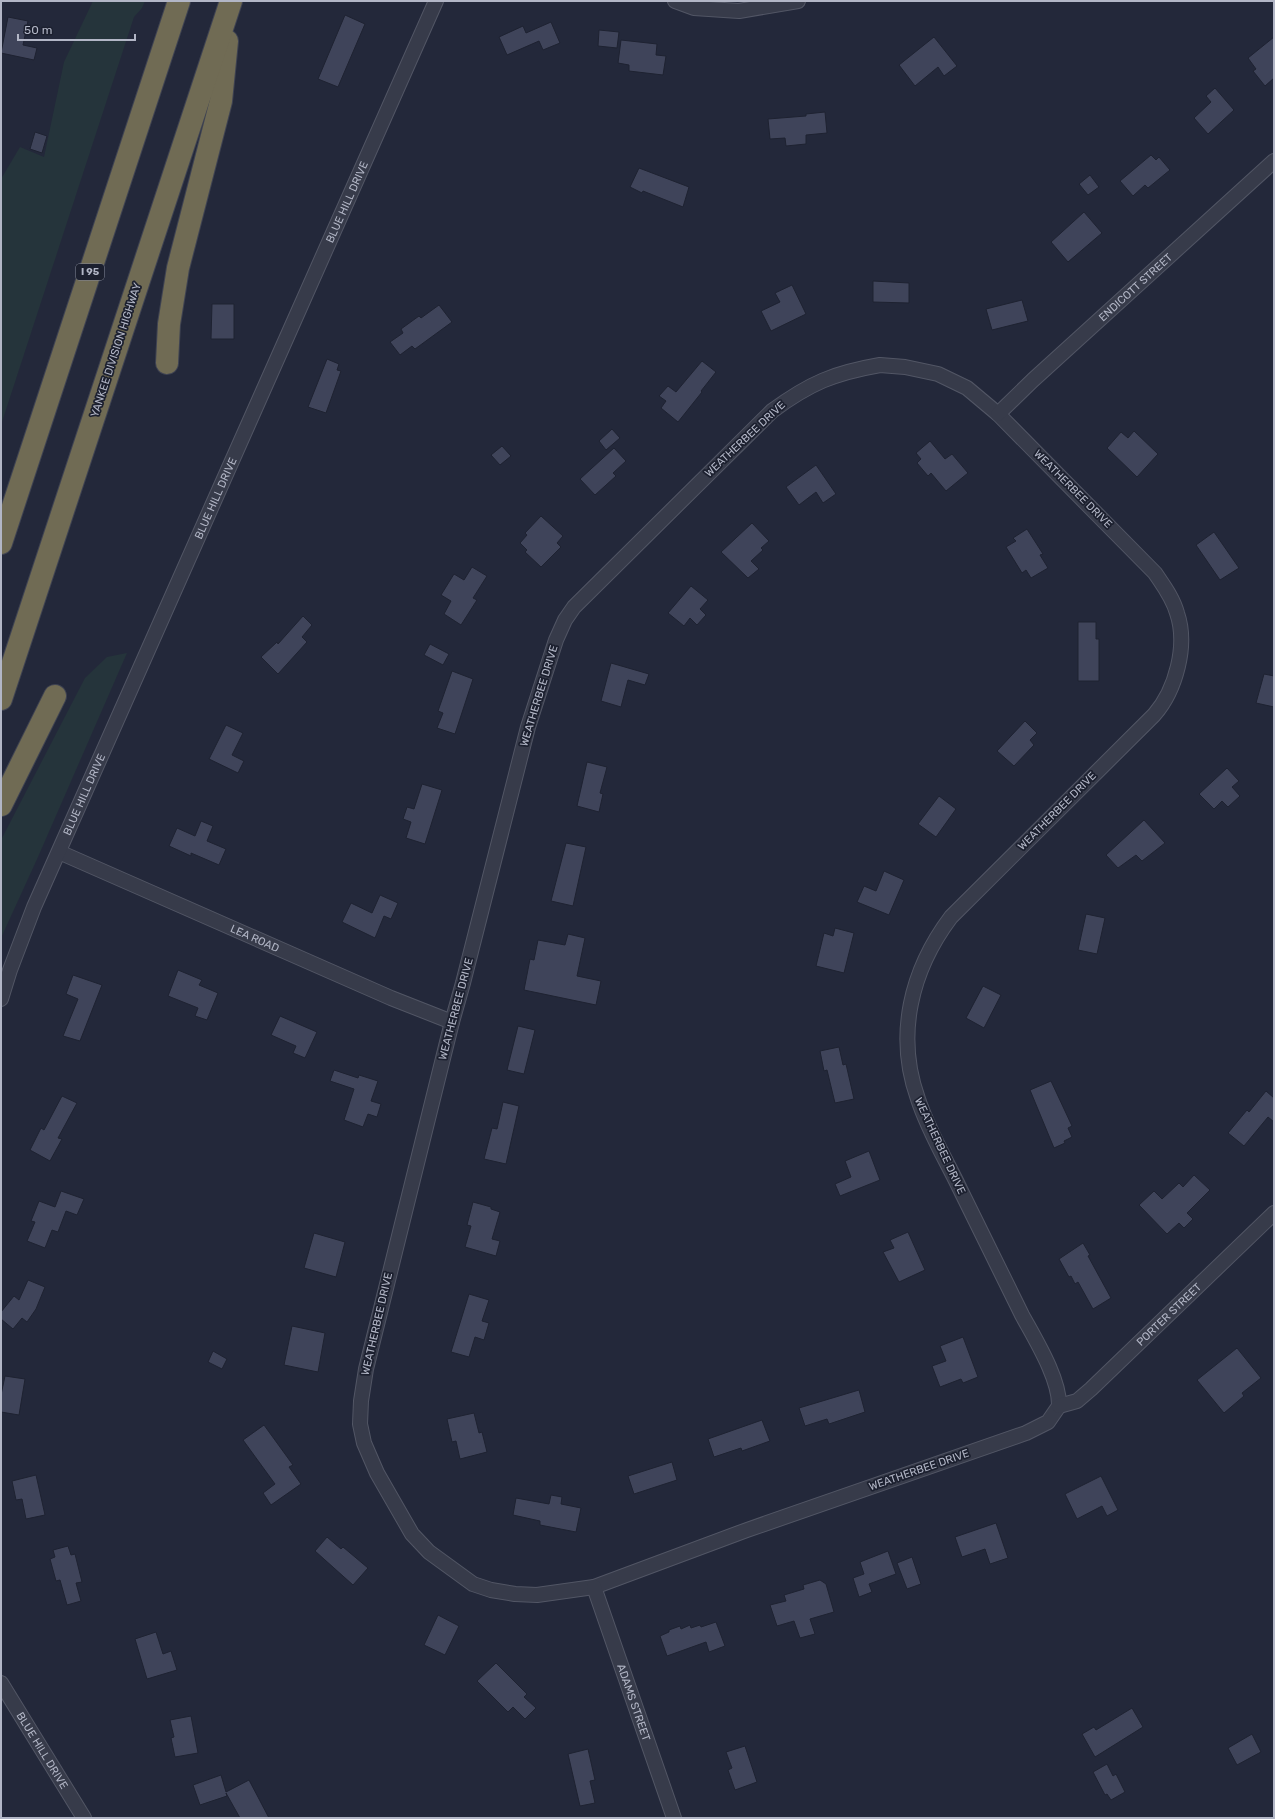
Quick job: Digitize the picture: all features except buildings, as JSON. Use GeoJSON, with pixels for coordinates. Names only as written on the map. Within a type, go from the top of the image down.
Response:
{"type":"FeatureCollection","features":[{"type":"Feature","properties":{"kind":"highway","name":"I 95"},"geometry":{"type":"LineString","coordinates":[[1,543],[179,1]]}},
{"type":"Feature","properties":{"kind":"highway"},"geometry":{"type":"LineString","coordinates":[[167,363],[170,318],[178,268],[221,101],[231,2]]}},
{"type":"Feature","properties":{"kind":"highway","name":"YANKEE DIVISION HIGHWAY"},"geometry":{"type":"LineString","coordinates":[[1,699],[231,2]]}},
{"type":"Feature","properties":{"kind":"highway"},"geometry":{"type":"LineString","coordinates":[[1,805],[55,696]]}},
{"type":"Feature","properties":{"kind":"street","name":"BLUE HILL DRIVE"},"geometry":{"type":"LineString","coordinates":[[1,999],[10,970],[32,914],[59,852],[436,1]]}},
{"type":"Feature","properties":{"kind":"street"},"geometry":{"type":"LineString","coordinates":[[675,1],[694,8],[739,11],[798,1]]}},
{"type":"Feature","properties":{"kind":"street","name":"ENDICOTT STREET"},"geometry":{"type":"LineString","coordinates":[[998,414],[1033,380],[1274,161]]}},
{"type":"Feature","properties":{"kind":"street","name":"WEATHERBEE DRIVE"},"geometry":{"type":"LineString","coordinates":[[880,365],[905,367],[938,374],[967,388],[998,414],[1155,573],[1174,603],[1178,613],[1180,630],[1180,653],[1175,675],[1172,686],[1159,708],[951,917],[934,941],[922,964],[911,1002],[908,1038],[909,1057],[918,1099],[936,1142],[1042,1353],[1058,1390],[1059,1406],[1048,1422],[1026,1433],[747,1530],[594,1587],[537,1595],[515,1594],[491,1590],[473,1584],[429,1552],[412,1534],[377,1473],[364,1443],[360,1424],[360,1408],[366,1369],[452,1022],[528,727],[556,640],[565,620],[574,607],[772,411],[799,391],[829,377],[857,369],[880,365]]}},
{"type":"Feature","properties":{"kind":"street","name":"LEA ROAD"},"geometry":{"type":"LineString","coordinates":[[59,852],[384,994],[452,1022]]}},
{"type":"Feature","properties":{"kind":"street","name":"PORTER STREET"},"geometry":{"type":"LineString","coordinates":[[1059,1406],[1077,1401],[1088,1392],[1274,1214]]}},
{"type":"Feature","properties":{"kind":"street","name":"ADAMS STREET"},"geometry":{"type":"LineString","coordinates":[[594,1587],[674,1818]]}},
{"type":"Feature","properties":{"kind":"street","name":"BLUE HILL DRIVE"},"geometry":{"type":"LineString","coordinates":[[1,1683],[84,1818]]}},
{"type":"Feature","properties":{"kind":"shaded area"},"geometry":{"type":"Polygon","coordinates":[[[93,1],[145,1],[142,8],[134,17],[1,425],[1,179],[20,147],[44,157],[64,62],[93,1]]]}},
{"type":"Feature","properties":{"kind":"shaded area"},"geometry":{"type":"Polygon","coordinates":[[[127,653],[1,938],[1,840],[85,678],[107,657],[127,653]]]}}]}
